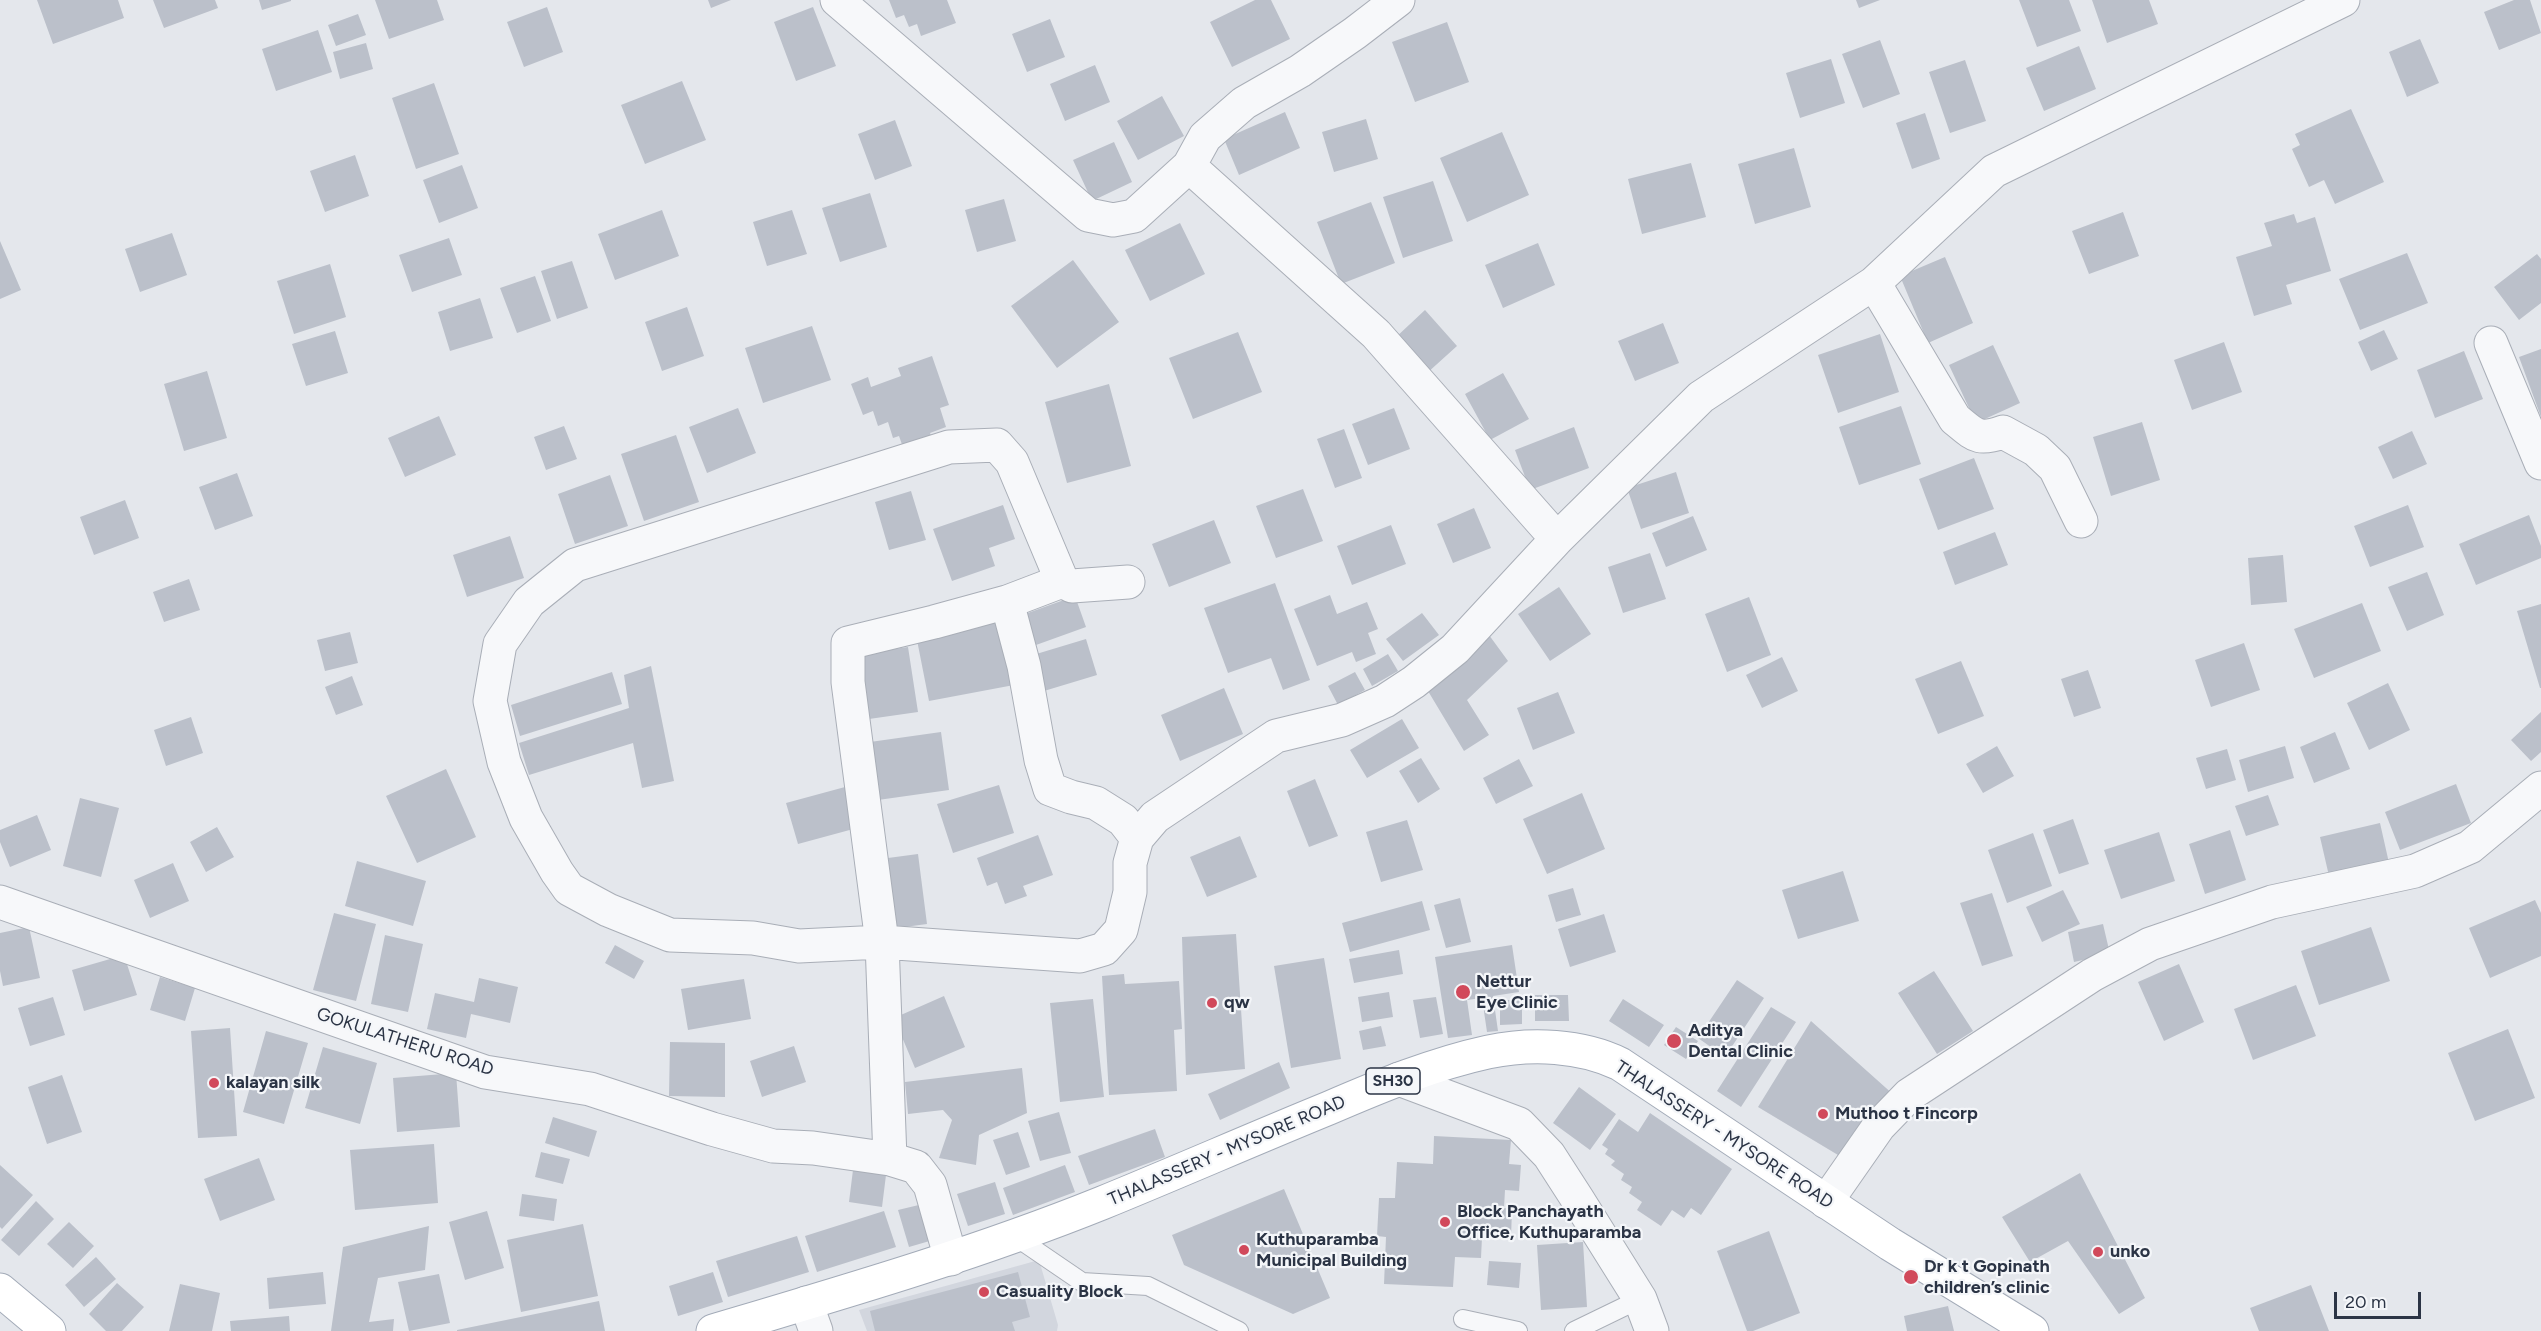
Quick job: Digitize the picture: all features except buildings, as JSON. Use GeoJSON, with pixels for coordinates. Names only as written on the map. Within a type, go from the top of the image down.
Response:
{"type":"FeatureCollection","features":[{"type":"Feature","properties":{"kind":"main road","name":"THALASSERY - MYSORE ROAD"},"geometry":{"type":"LineString","coordinates":[[713,1331],[811,1317],[951,1258],[1016,1237],[1104,1203],[1399,1079],[1487,1053],[1518,1048],[1581,1050],[1601,1055],[1620,1064],[1826,1202],[2032,1331]]}},
{"type":"Feature","properties":{"kind":"main road"},"geometry":{"type":"LineString","coordinates":[[0,1290],[50,1331]]}},
{"type":"Feature","properties":{"kind":"street"},"geometry":{"type":"LineString","coordinates":[[837,0],[1088,215],[1113,220],[1134,216],[1189,166],[1205,137],[1244,104],[1346,40],[1398,0]]}},
{"type":"Feature","properties":{"kind":"street"},"geometry":{"type":"LineString","coordinates":[[1128,582],[1072,586],[1062,581],[1012,462],[997,445],[949,447],[574,565],[529,602],[500,644],[490,702],[504,762],[526,818],[569,889],[608,910],[670,935],[753,938],[799,946],[882,942],[1080,956],[1104,949],[1121,930],[1130,892],[1130,862],[1137,838],[1155,817],[1276,736],[1342,720],[1385,701],[1414,682],[1455,649],[1557,539],[1701,397],[1874,283],[1994,171],[2343,0]]}},
{"type":"Feature","properties":{"kind":"street"},"geometry":{"type":"LineString","coordinates":[[1189,166],[1376,334],[1557,539]]}},
{"type":"Feature","properties":{"kind":"street"},"geometry":{"type":"LineString","coordinates":[[1874,283],[1955,419],[1974,434],[1986,438],[2002,432],[2036,450],[2055,468],[2081,520]]}},
{"type":"Feature","properties":{"kind":"street"},"geometry":{"type":"LineString","coordinates":[[2491,343],[2541,463]]}},
{"type":"Feature","properties":{"kind":"street"},"geometry":{"type":"LineString","coordinates":[[891,1159],[882,942],[848,682],[848,643],[1006,602],[1062,581]]}},
{"type":"Feature","properties":{"kind":"street"},"geometry":{"type":"LineString","coordinates":[[1006,602],[1024,666],[1041,760],[1050,789],[1071,797],[1095,802],[1123,820],[1137,838]]}},
{"type":"Feature","properties":{"kind":"street"},"geometry":{"type":"LineString","coordinates":[[1826,1202],[1879,1126],[1910,1095],[2092,975],[2150,944],[2272,902],[2415,871],[2470,847],[2541,788]]}},
{"type":"Feature","properties":{"kind":"street","name":"GOKULATHERU ROAD"},"geometry":{"type":"LineString","coordinates":[[0,902],[485,1072],[590,1089],[712,1129],[773,1146],[813,1148],[891,1159],[916,1167],[930,1185],[951,1258]]}},
{"type":"Feature","properties":{"kind":"street"},"geometry":{"type":"LineString","coordinates":[[1399,1079],[1519,1124],[1549,1155],[1640,1299],[1652,1331]]}},
{"type":"Feature","properties":{"kind":"lane"},"geometry":{"type":"LineString","coordinates":[[1016,1237],[1082,1282],[1148,1286],[1239,1331]]}},
{"type":"Feature","properties":{"kind":"lane"},"geometry":{"type":"LineString","coordinates":[[1574,1331],[1640,1299]]}},
{"type":"Feature","properties":{"kind":"lane"},"geometry":{"type":"LineString","coordinates":[[1463,1319],[1518,1331]]}},
{"type":"Feature","properties":{"kind":"shaded area","name":"Casuality Block"},"geometry":{"type":"Polygon","coordinates":[[[1039,1260],[1058,1325],[1057,1331],[867,1331],[859,1310],[1039,1260]]]}},
{"type":"Feature","properties":{"kind":"place","name":"Nettur Eye Clinic"},"geometry":{"type":"Point","coordinates":[1463,992]}},
{"type":"Feature","properties":{"kind":"place","name":"qw"},"geometry":{"type":"Point","coordinates":[1212,1003]}},
{"type":"Feature","properties":{"kind":"place","name":"Aditya Dental Clinic"},"geometry":{"type":"Point","coordinates":[1674,1041]}},
{"type":"Feature","properties":{"kind":"place","name":"kalayan silk"},"geometry":{"type":"Point","coordinates":[214,1083]}},
{"type":"Feature","properties":{"kind":"place","name":"Muthoo t Fincorp"},"geometry":{"type":"Point","coordinates":[1823,1114]}},
{"type":"Feature","properties":{"kind":"place","name":"Block Panchayath Office, Kuthuparamba"},"geometry":{"type":"Point","coordinates":[1445,1222]}},
{"type":"Feature","properties":{"kind":"place","name":"Kuthuparamba Municipal Building"},"geometry":{"type":"Point","coordinates":[1244,1250]}},
{"type":"Feature","properties":{"kind":"place","name":"unko"},"geometry":{"type":"Point","coordinates":[2098,1252]}},
{"type":"Feature","properties":{"kind":"place","name":"Dr k t Gopinath children’s clinic"},"geometry":{"type":"Point","coordinates":[1911,1277]}},
{"type":"Feature","properties":{"kind":"place","name":"Casuality Block"},"geometry":{"type":"Point","coordinates":[984,1292]}}]}
